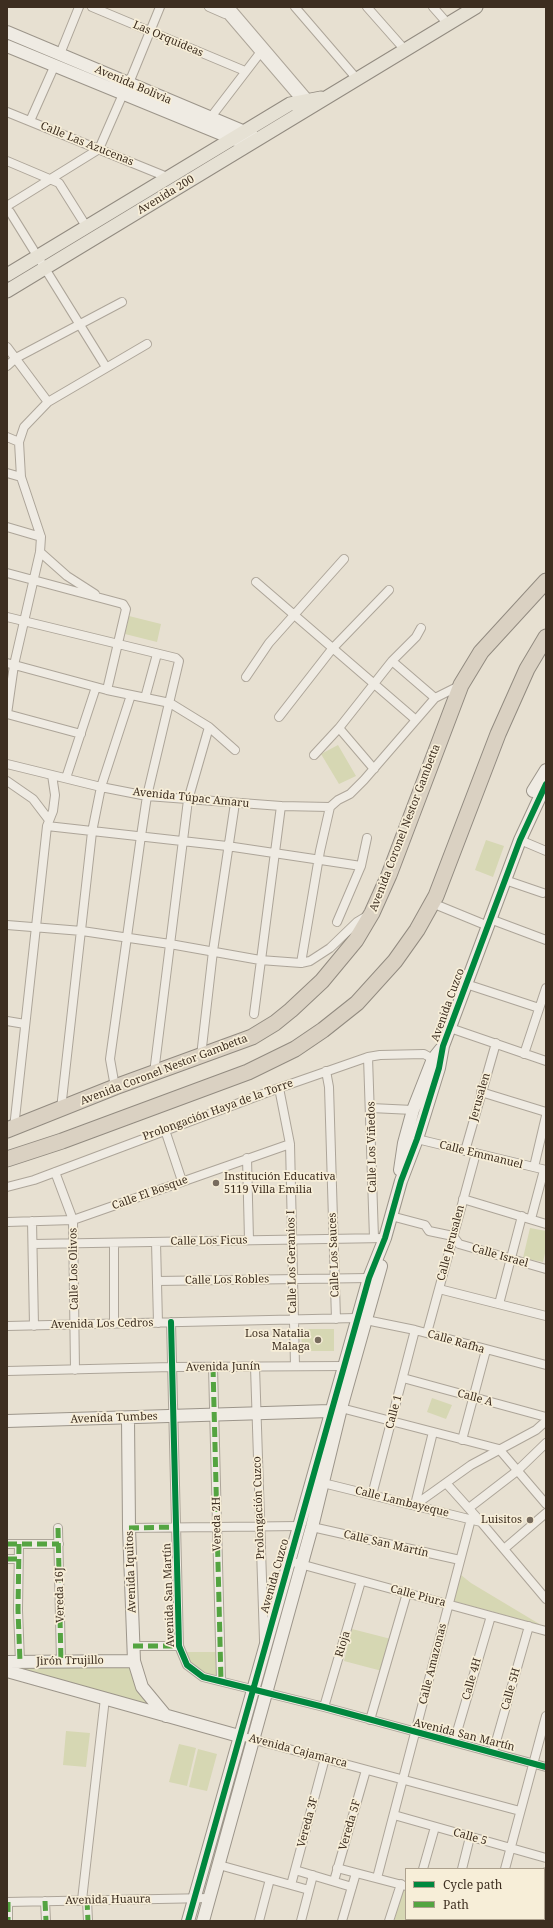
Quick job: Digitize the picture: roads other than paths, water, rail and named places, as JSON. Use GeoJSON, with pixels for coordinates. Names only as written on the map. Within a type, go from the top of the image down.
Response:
{"type":"FeatureCollection","features":[{"type":"Feature","properties":{"kind":"highway","name":"Avenida Coronel Nestor Gambetta"},"geometry":{"type":"LineString","coordinates":[[10,1129],[115,1087],[252,1037],[275,1023],[322,981],[356,940],[372,913],[389,875],[461,685],[481,652],[546,581]]}},
{"type":"Feature","properties":{"kind":"highway"},"geometry":{"type":"LineString","coordinates":[[7,1159],[62,1141],[229,1080],[295,1049],[340,1017],[370,990],[406,946],[432,903],[455,849],[498,734],[527,669],[546,637]]}},
{"type":"Feature","properties":{"kind":"main road","name":"Avenida 200"},"geometry":{"type":"LineString","coordinates":[[7,291],[252,142],[312,103],[357,79],[476,7]]}},
{"type":"Feature","properties":{"kind":"main road","name":"Avenida 200"},"geometry":{"type":"LineString","coordinates":[[7,275],[167,177],[246,132],[290,104],[312,103]]}},
{"type":"Feature","properties":{"kind":"street"},"geometry":{"type":"LineString","coordinates":[[60,54],[79,7]]}},
{"type":"Feature","properties":{"kind":"street","name":"Las Orquideas"},"geometry":{"type":"LineString","coordinates":[[92,7],[245,71]]}},
{"type":"Feature","properties":{"kind":"street"},"geometry":{"type":"LineString","coordinates":[[129,83],[160,7]]}},
{"type":"Feature","properties":{"kind":"street"},"geometry":{"type":"LineString","coordinates":[[209,7],[232,10],[260,53],[312,103]]}},
{"type":"Feature","properties":{"kind":"street"},"geometry":{"type":"LineString","coordinates":[[221,7],[232,10],[312,103]]}},
{"type":"Feature","properties":{"kind":"street"},"geometry":{"type":"LineString","coordinates":[[295,7],[357,79]]}},
{"type":"Feature","properties":{"kind":"street"},"geometry":{"type":"LineString","coordinates":[[367,7],[405,50]]}},
{"type":"Feature","properties":{"kind":"street"},"geometry":{"type":"LineString","coordinates":[[433,7],[448,24]]}},
{"type":"Feature","properties":{"kind":"street","name":"Avenida Bolivia"},"geometry":{"type":"LineString","coordinates":[[7,32],[246,132],[252,142]]}},
{"type":"Feature","properties":{"kind":"street","name":"Avenida Bolivia"},"geometry":{"type":"LineString","coordinates":[[7,46],[54,67],[234,138],[252,142]]}},
{"type":"Feature","properties":{"kind":"street"},"geometry":{"type":"LineString","coordinates":[[211,117],[260,53]]}},
{"type":"Feature","properties":{"kind":"street"},"geometry":{"type":"LineString","coordinates":[[30,121],[54,67]]}},
{"type":"Feature","properties":{"kind":"street"},"geometry":{"type":"LineString","coordinates":[[7,206],[99,149],[123,94]]}},
{"type":"Feature","properties":{"kind":"street","name":"Calle Las Azucenas"},"geometry":{"type":"LineString","coordinates":[[7,112],[167,177]]}},
{"type":"Feature","properties":{"kind":"street"},"geometry":{"type":"LineString","coordinates":[[7,161],[59,184],[86,226]]}},
{"type":"Feature","properties":{"kind":"street"},"geometry":{"type":"LineString","coordinates":[[7,210],[10,212],[106,367]]}},
{"type":"Feature","properties":{"kind":"street"},"geometry":{"type":"LineString","coordinates":[[7,366],[16,358],[122,302]]}},
{"type":"Feature","properties":{"kind":"street"},"geometry":{"type":"LineString","coordinates":[[81,734],[7,714],[10,664],[23,621],[40,552],[41,537],[21,477],[19,442],[24,427],[48,402],[147,344]]}},
{"type":"Feature","properties":{"kind":"street"},"geometry":{"type":"LineString","coordinates":[[7,347],[48,402]]}},
{"type":"Feature","properties":{"kind":"street"},"geometry":{"type":"LineString","coordinates":[[7,437],[19,442]]}},
{"type":"Feature","properties":{"kind":"street"},"geometry":{"type":"LineString","coordinates":[[7,473],[21,477]]}},
{"type":"Feature","properties":{"kind":"street"},"geometry":{"type":"LineString","coordinates":[[7,527],[41,537]]}},
{"type":"Feature","properties":{"kind":"street"},"geometry":{"type":"LineString","coordinates":[[40,552],[67,576],[103,600]]}},
{"type":"Feature","properties":{"kind":"street"},"geometry":{"type":"LineString","coordinates":[[246,678],[269,643],[344,559]]}},
{"type":"Feature","properties":{"kind":"street"},"geometry":{"type":"LineString","coordinates":[[7,572],[103,600],[123,604],[125,606],[107,690]]}},
{"type":"Feature","properties":{"kind":"street"},"geometry":{"type":"LineString","coordinates":[[256,582],[416,720]]}},
{"type":"Feature","properties":{"kind":"street"},"geometry":{"type":"LineString","coordinates":[[279,717],[332,649],[390,590]]}},
{"type":"Feature","properties":{"kind":"street"},"geometry":{"type":"LineString","coordinates":[[7,617],[176,658],[179,661],[147,796],[140,836],[110,1059],[115,1087]]}},
{"type":"Feature","properties":{"kind":"street"},"geometry":{"type":"LineString","coordinates":[[314,755],[339,728],[392,661],[416,637],[421,628]]}},
{"type":"Feature","properties":{"kind":"street"},"geometry":{"type":"LineString","coordinates":[[145,698],[156,654]]}},
{"type":"Feature","properties":{"kind":"street"},"geometry":{"type":"LineString","coordinates":[[392,661],[435,698]]}},
{"type":"Feature","properties":{"kind":"street"},"geometry":{"type":"LineString","coordinates":[[10,664],[107,690],[170,704],[209,728],[235,750]]}},
{"type":"Feature","properties":{"kind":"street"},"geometry":{"type":"LineString","coordinates":[[301,963],[330,807],[338,800],[350,794],[374,769],[435,698],[461,685]]}},
{"type":"Feature","properties":{"kind":"street"},"geometry":{"type":"LineString","coordinates":[[66,778],[96,687]]}},
{"type":"Feature","properties":{"kind":"street"},"geometry":{"type":"LineString","coordinates":[[61,1109],[92,832],[101,787],[131,696]]}},
{"type":"Feature","properties":{"kind":"street"},"geometry":{"type":"LineString","coordinates":[[154,1073],[188,800],[209,728]]}},
{"type":"Feature","properties":{"kind":"street"},"geometry":{"type":"LineString","coordinates":[[339,728],[374,769]]}},
{"type":"Feature","properties":{"kind":"street","name":"Avenida Túpac Amaru"},"geometry":{"type":"LineString","coordinates":[[7,764],[101,787],[147,796],[281,806],[330,807]]}},
{"type":"Feature","properties":{"kind":"street","name":"Avenida Cuzco"},"geometry":{"type":"LineString","coordinates":[[520,840],[519,832],[527,804],[546,770]]}},
{"type":"Feature","properties":{"kind":"street"},"geometry":{"type":"LineString","coordinates":[[10,1129],[25,1024],[48,823],[53,811],[55,795],[52,775]]}},
{"type":"Feature","properties":{"kind":"street"},"geometry":{"type":"LineString","coordinates":[[7,781],[33,798],[48,823],[92,832],[183,840],[361,866]]}},
{"type":"Feature","properties":{"kind":"street","name":"Avenida Cuzco"},"geometry":{"type":"LineString","coordinates":[[188,1921],[299,1526],[336,1410],[361,1319],[368,1278],[379,1238],[391,1216],[400,1181],[417,1139],[440,1068],[443,1046],[520,840],[546,784]]}},
{"type":"Feature","properties":{"kind":"street"},"geometry":{"type":"LineString","coordinates":[[201,1056],[227,846],[235,803]]}},
{"type":"Feature","properties":{"kind":"street"},"geometry":{"type":"LineString","coordinates":[[254,1014],[281,806]]}},
{"type":"Feature","properties":{"kind":"street"},"geometry":{"type":"LineString","coordinates":[[338,922],[361,866],[367,838]]}},
{"type":"Feature","properties":{"kind":"street"},"geometry":{"type":"LineString","coordinates":[[520,840],[546,851]]}},
{"type":"Feature","properties":{"kind":"street"},"geometry":{"type":"LineString","coordinates":[[505,880],[543,893]]}},
{"type":"Feature","properties":{"kind":"street"},"geometry":{"type":"LineString","coordinates":[[432,903],[546,940]]}},
{"type":"Feature","properties":{"kind":"street"},"geometry":{"type":"LineString","coordinates":[[7,925],[82,931],[213,951],[260,960],[301,963],[310,961],[317,957],[342,938],[357,922],[372,913]]}},
{"type":"Feature","properties":{"kind":"street"},"geometry":{"type":"LineString","coordinates":[[466,984],[539,1008]]}},
{"type":"Feature","properties":{"kind":"street"},"geometry":{"type":"LineString","coordinates":[[524,1054],[546,988]]}},
{"type":"Feature","properties":{"kind":"street"},"geometry":{"type":"LineString","coordinates":[[7,1021],[25,1024]]}},
{"type":"Feature","properties":{"kind":"street"},"geometry":{"type":"LineString","coordinates":[[450,1028],[546,1061]]}},
{"type":"Feature","properties":{"kind":"street","name":"Jerusalen"},"geometry":{"type":"LineString","coordinates":[[465,1150],[496,1043]]}},
{"type":"Feature","properties":{"kind":"street","name":"Avenida Cuzco"},"geometry":{"type":"LineString","coordinates":[[400,1181],[400,1165],[414,1110],[433,1059],[443,1046]]}},
{"type":"Feature","properties":{"kind":"street","name":"Prolongación Haya de la Torre"},"geometry":{"type":"LineString","coordinates":[[7,1187],[34,1180],[279,1088],[368,1057],[380,1055],[424,1054],[433,1059]]}},
{"type":"Feature","properties":{"kind":"street","name":"Calle Los Viñedos"},"geometry":{"type":"LineString","coordinates":[[368,1057],[379,1238]]}},
{"type":"Feature","properties":{"kind":"street","name":"Calle Los Sauces"},"geometry":{"type":"LineString","coordinates":[[326,1071],[329,1087],[336,1319]]}},
{"type":"Feature","properties":{"kind":"street","name":"Calle Los Geranios I"},"geometry":{"type":"LineString","coordinates":[[279,1088],[290,1144],[295,1366]]}},
{"type":"Feature","properties":{"kind":"street"},"geometry":{"type":"LineString","coordinates":[[482,1092],[546,1112]]}},
{"type":"Feature","properties":{"kind":"street"},"geometry":{"type":"LineString","coordinates":[[371,1108],[414,1110]]}},
{"type":"Feature","properties":{"kind":"street"},"geometry":{"type":"LineString","coordinates":[[534,1167],[546,1116]]}},
{"type":"Feature","properties":{"kind":"street"},"geometry":{"type":"LineString","coordinates":[[165,1130],[182,1181]]}},
{"type":"Feature","properties":{"kind":"street","name":"Calle Emmanuel"},"geometry":{"type":"LineString","coordinates":[[417,1139],[545,1170]]}},
{"type":"Feature","properties":{"kind":"street","name":"Calle El Bosque"},"geometry":{"type":"LineString","coordinates":[[7,1222],[73,1220],[290,1144]]}},
{"type":"Feature","properties":{"kind":"street","name":"Calle Jerusalen"},"geometry":{"type":"LineString","coordinates":[[427,1334],[476,1153]]}},
{"type":"Feature","properties":{"kind":"street"},"geometry":{"type":"LineString","coordinates":[[247,1158],[249,1240]]}},
{"type":"Feature","properties":{"kind":"street"},"geometry":{"type":"LineString","coordinates":[[530,1219],[545,1170]]}},
{"type":"Feature","properties":{"kind":"street","name":"Calle Los Olivos"},"geometry":{"type":"LineString","coordinates":[[55,1172],[73,1220],[75,1370]]}},
{"type":"Feature","properties":{"kind":"street"},"geometry":{"type":"LineString","coordinates":[[463,1199],[546,1224]]}},
{"type":"Feature","properties":{"kind":"street","name":"Calle Israel"},"geometry":{"type":"LineString","coordinates":[[391,1216],[425,1225],[428,1231],[453,1236],[459,1244],[546,1269]]}},
{"type":"Feature","properties":{"kind":"street"},"geometry":{"type":"LineString","coordinates":[[499,1304],[522,1216]]}},
{"type":"Feature","properties":{"kind":"street"},"geometry":{"type":"LineString","coordinates":[[32,1221],[34,1326]]}},
{"type":"Feature","properties":{"kind":"street","name":"Avenida Cuzco"},"geometry":{"type":"LineString","coordinates":[[203,1921],[312,1527],[323,1483],[344,1366],[381,1264],[379,1238]]}},
{"type":"Feature","properties":{"kind":"street","name":"Calle Los Ficus"},"geometry":{"type":"LineString","coordinates":[[33,1244],[379,1238]]}},
{"type":"Feature","properties":{"kind":"street"},"geometry":{"type":"LineString","coordinates":[[156,1242],[158,1323]]}},
{"type":"Feature","properties":{"kind":"street"},"geometry":{"type":"LineString","coordinates":[[114,1243],[114,1324]]}},
{"type":"Feature","properties":{"kind":"street","name":"Calle Los Robles"},"geometry":{"type":"LineString","coordinates":[[157,1281],[368,1278]]}},
{"type":"Feature","properties":{"kind":"street"},"geometry":{"type":"LineString","coordinates":[[439,1289],[546,1316]]}},
{"type":"Feature","properties":{"kind":"street","name":"Avenida Los Cedros"},"geometry":{"type":"LineString","coordinates":[[7,1326],[361,1319]]}},
{"type":"Feature","properties":{"kind":"street","name":"Calle Rafha"},"geometry":{"type":"LineString","coordinates":[[361,1319],[415,1330],[546,1365]]}},
{"type":"Feature","properties":{"kind":"street","name":"Avenida San Martín"},"geometry":{"type":"LineString","coordinates":[[171,1322],[179,1646],[184,1660],[191,1669],[203,1677],[324,1707],[539,1765]]}},
{"type":"Feature","properties":{"kind":"street","name":"Calle 1"},"geometry":{"type":"LineString","coordinates":[[372,1495],[415,1330]]}},
{"type":"Feature","properties":{"kind":"street"},"geometry":{"type":"LineString","coordinates":[[462,1440],[475,1398],[486,1350]]}},
{"type":"Feature","properties":{"kind":"street","name":"Prolongación Cuzco"},"geometry":{"type":"LineString","coordinates":[[255,1366],[264,1650]]}},
{"type":"Feature","properties":{"kind":"street","name":"Avenida Junín"},"geometry":{"type":"LineString","coordinates":[[7,1371],[172,1367],[344,1366]]}},
{"type":"Feature","properties":{"kind":"street","name":"Vereda 2H"},"geometry":{"type":"LineString","coordinates":[[213,1367],[221,1681]]}},
{"type":"Feature","properties":{"kind":"street","name":"Calle A"},"geometry":{"type":"LineString","coordinates":[[403,1378],[546,1417]]}},
{"type":"Feature","properties":{"kind":"street"},"geometry":{"type":"LineString","coordinates":[[336,1410],[391,1421],[499,1449],[546,1504]]}},
{"type":"Feature","properties":{"kind":"street","name":"Avenida Tumbes"},"geometry":{"type":"LineString","coordinates":[[7,1421],[336,1410]]}},
{"type":"Feature","properties":{"kind":"street","name":"Avenida Iquitos"},"geometry":{"type":"LineString","coordinates":[[128,1418],[129,1528],[134,1661],[142,1687],[166,1716]]}},
{"type":"Feature","properties":{"kind":"street"},"geometry":{"type":"LineString","coordinates":[[415,1505],[470,1465],[536,1430],[546,1421]]}},
{"type":"Feature","properties":{"kind":"street"},"geometry":{"type":"LineString","coordinates":[[415,1505],[433,1432]]}},
{"type":"Feature","properties":{"kind":"street"},"geometry":{"type":"LineString","coordinates":[[469,1508],[517,1471],[546,1443]]}},
{"type":"Feature","properties":{"kind":"street","name":"Calle Lambayeque"},"geometry":{"type":"LineString","coordinates":[[323,1483],[482,1522]]}},
{"type":"Feature","properties":{"kind":"street"},"geometry":{"type":"LineString","coordinates":[[446,1483],[545,1594]]}},
{"type":"Feature","properties":{"kind":"street"},"geometry":{"type":"LineString","coordinates":[[504,1549],[546,1513]]}},
{"type":"Feature","properties":{"kind":"street","name":"Calle Amazonas"},"geometry":{"type":"LineString","coordinates":[[377,1878],[471,1519]]}},
{"type":"Feature","properties":{"kind":"street"},"geometry":{"type":"LineString","coordinates":[[129,1528],[299,1526]]}},
{"type":"Feature","properties":{"kind":"street","name":"Calle San Martín"},"geometry":{"type":"LineString","coordinates":[[312,1527],[460,1560]]}},
{"type":"Feature","properties":{"kind":"street","name":"Vereda 16J"},"geometry":{"type":"LineString","coordinates":[[58,1528],[61,1662]]}},
{"type":"Feature","properties":{"kind":"street"},"geometry":{"type":"LineString","coordinates":[[7,1544],[59,1544]]}},
{"type":"Feature","properties":{"kind":"street"},"geometry":{"type":"LineString","coordinates":[[19,1544],[18,1610],[20,1662]]}},
{"type":"Feature","properties":{"kind":"street"},"geometry":{"type":"LineString","coordinates":[[7,1559],[18,1559]]}},
{"type":"Feature","properties":{"kind":"street","name":"Calle Piura"},"geometry":{"type":"LineString","coordinates":[[289,1562],[546,1631]]}},
{"type":"Feature","properties":{"kind":"street","name":"Rioja"},"geometry":{"type":"LineString","coordinates":[[324,1707],[361,1581]]}},
{"type":"Feature","properties":{"kind":"street"},"geometry":{"type":"LineString","coordinates":[[370,1720],[407,1593]]}},
{"type":"Feature","properties":{"kind":"street","name":"Calle 4H"},"geometry":{"type":"LineString","coordinates":[[454,1742],[491,1616]]}},
{"type":"Feature","properties":{"kind":"street","name":"Calle 5H"},"geometry":{"type":"LineString","coordinates":[[493,1752],[529,1626]]}},
{"type":"Feature","properties":{"kind":"street"},"geometry":{"type":"LineString","coordinates":[[133,1646],[179,1646]]}},
{"type":"Feature","properties":{"kind":"street","name":"Jirón Trujillo"},"geometry":{"type":"LineString","coordinates":[[7,1662],[134,1661]]}},
{"type":"Feature","properties":{"kind":"street","name":"Avenida Cajamarca"},"geometry":{"type":"LineString","coordinates":[[7,1671],[239,1736],[325,1758],[403,1781],[520,1811]]}},
{"type":"Feature","properties":{"kind":"street"},"geometry":{"type":"LineString","coordinates":[[88,1921],[84,1900],[104,1698]]}},
{"type":"Feature","properties":{"kind":"street"},"geometry":{"type":"LineString","coordinates":[[505,1868],[520,1811],[539,1765],[546,1716]]}},
{"type":"Feature","properties":{"kind":"street","name":"Vereda 3F"},"geometry":{"type":"LineString","coordinates":[[291,1885],[325,1758]]}},
{"type":"Feature","properties":{"kind":"street"},"geometry":{"type":"LineString","coordinates":[[539,1765],[546,1772]]}},
{"type":"Feature","properties":{"kind":"street","name":"Vereda 5F"},"geometry":{"type":"LineString","coordinates":[[334,1881],[366,1770]]}},
{"type":"Feature","properties":{"kind":"street","name":"Calle 5"},"geometry":{"type":"LineString","coordinates":[[394,1815],[546,1858]]}},
{"type":"Feature","properties":{"kind":"street"},"geometry":{"type":"LineString","coordinates":[[423,1868],[435,1827]]}},
{"type":"Feature","properties":{"kind":"street"},"geometry":{"type":"LineString","coordinates":[[462,1868],[470,1837]]}},
{"type":"Feature","properties":{"kind":"street"},"geometry":{"type":"LineString","coordinates":[[219,1865],[309,1890]]}},
{"type":"Feature","properties":{"kind":"street"},"geometry":{"type":"LineString","coordinates":[[337,1868],[403,1885],[389,1921]]}},
{"type":"Feature","properties":{"kind":"street"},"geometry":{"type":"LineString","coordinates":[[295,1870],[352,1887]]}},
{"type":"Feature","properties":{"kind":"street"},"geometry":{"type":"LineString","coordinates":[[342,1921],[356,1873]]}},
{"type":"Feature","properties":{"kind":"street"},"geometry":{"type":"LineString","coordinates":[[301,1921],[314,1876]]}},
{"type":"Feature","properties":{"kind":"street"},"geometry":{"type":"LineString","coordinates":[[259,1921],[270,1879]]}},
{"type":"Feature","properties":{"kind":"street","name":"Avenida Huaura"},"geometry":{"type":"LineString","coordinates":[[7,1902],[209,1898]]}},
{"type":"Feature","properties":{"kind":"street"},"geometry":{"type":"LineString","coordinates":[[45,1901],[46,1921]]}},
{"type":"Feature","properties":{"kind":"street"},"geometry":{"type":"LineString","coordinates":[[7,1902],[8,1921]]}},
{"type":"Feature","properties":{"kind":"place","name":"Institución Educativa 5119 Villa Emilia"},"geometry":{"type":"Point","coordinates":[216,1183]}},
{"type":"Feature","properties":{"kind":"place","name":"Losa Natalia Malaga"},"geometry":{"type":"Point","coordinates":[318,1340]}},
{"type":"Feature","properties":{"kind":"place","name":"Luisitos"},"geometry":{"type":"Point","coordinates":[530,1520]}}]}
